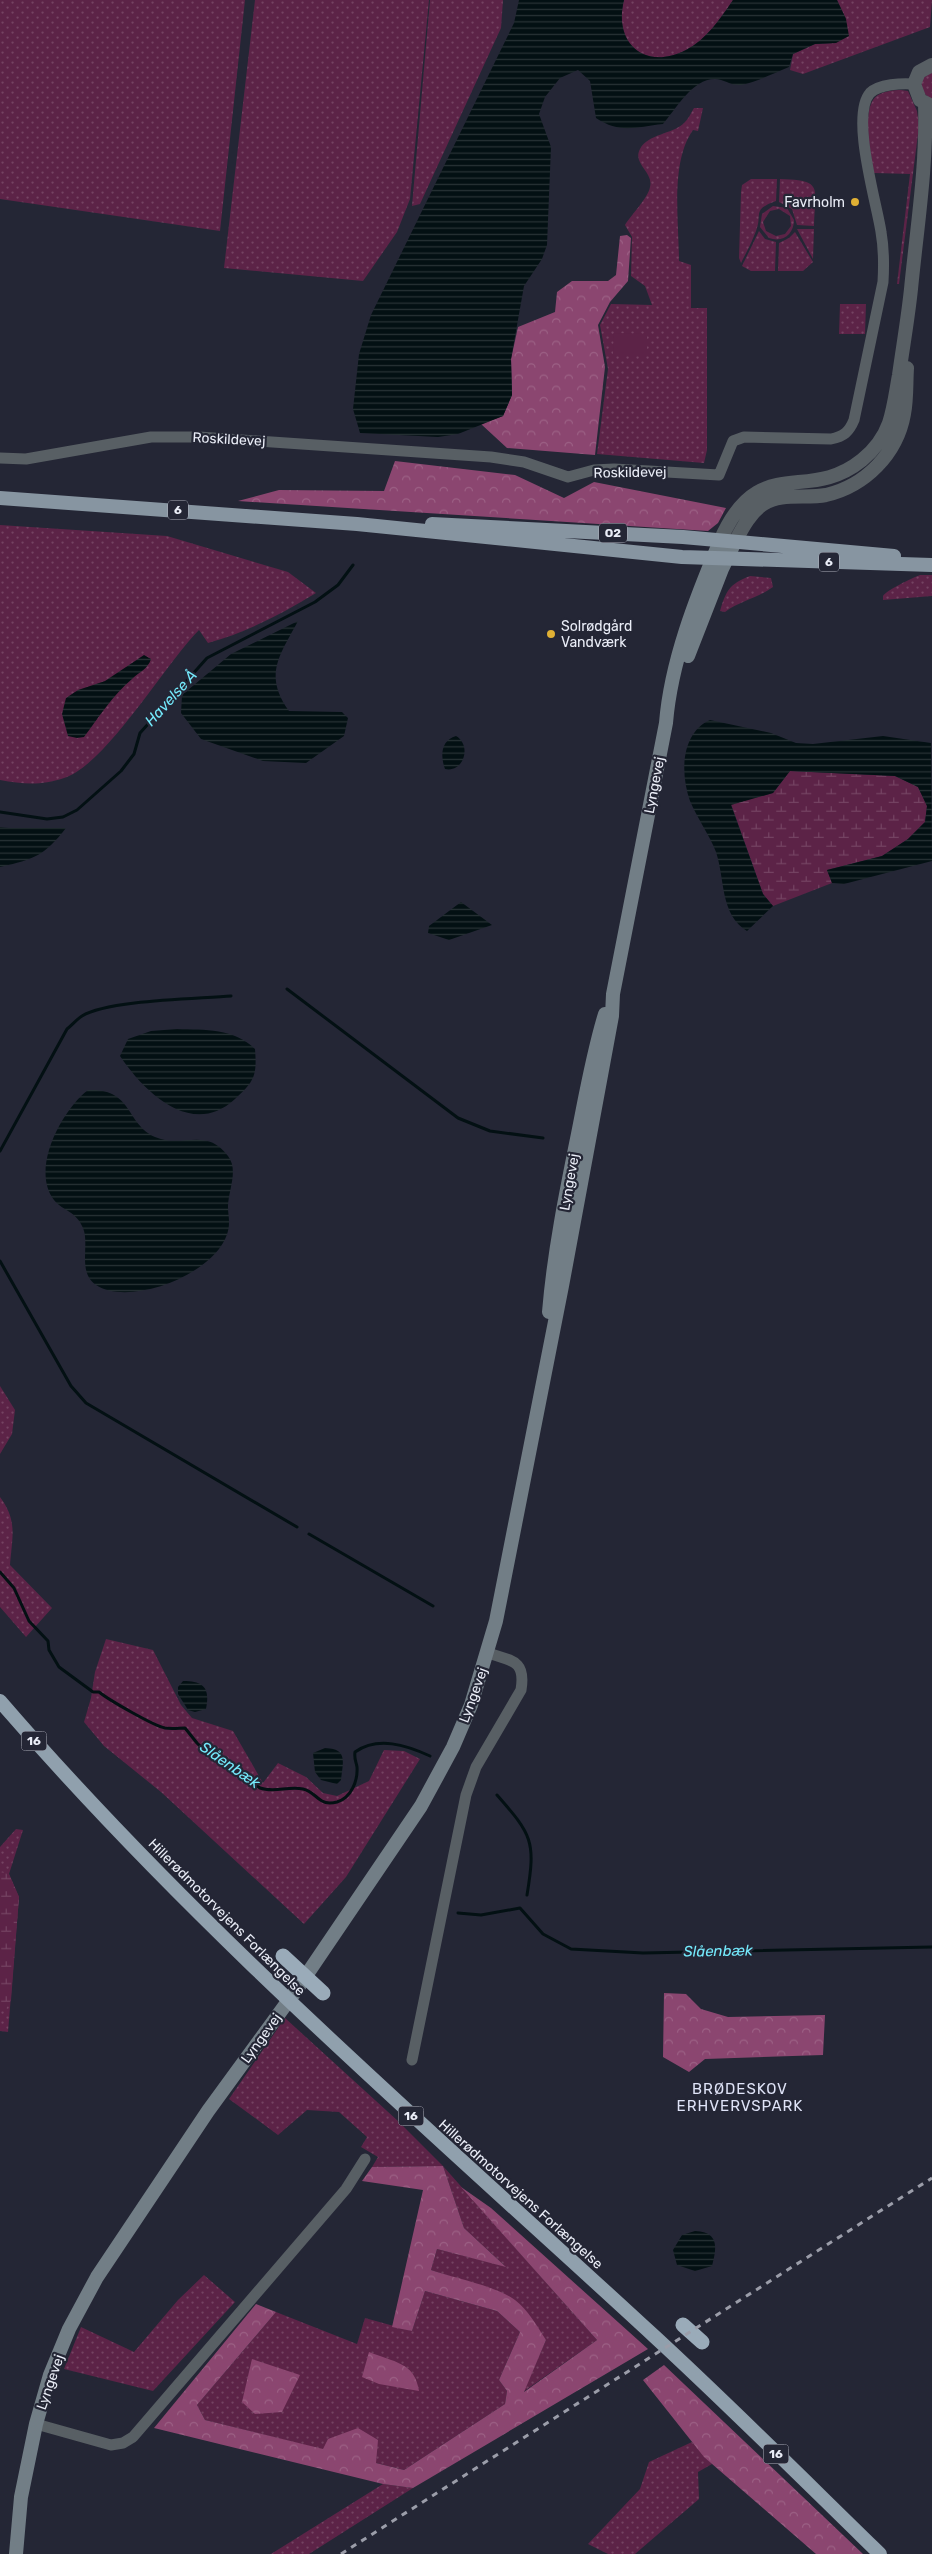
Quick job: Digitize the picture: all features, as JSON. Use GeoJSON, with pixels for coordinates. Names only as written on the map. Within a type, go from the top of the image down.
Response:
{"type":"FeatureCollection","features":[{"type":"Feature","properties":{"kind":"highway","name":"Hillerødmotorvejens Forlængelse"},"geometry":{"type":"LineString","coordinates":[[0,1701],[68,1780],[169,1885],[263,1977],[654,2336],[880,2554]]}},
{"type":"Feature","properties":{"kind":"highway"},"geometry":{"type":"LineString","coordinates":[[284,1956],[323,1993]]}},
{"type":"Feature","properties":{"kind":"highway"},"geometry":{"type":"LineString","coordinates":[[683,2325],[702,2342]]}},
{"type":"Feature","properties":{"kind":"main road","name":"6"},"geometry":{"type":"LineString","coordinates":[[0,498],[357,524],[596,550],[724,550],[932,565]]}},
{"type":"Feature","properties":{"kind":"main road","name":"O2"},"geometry":{"type":"LineString","coordinates":[[357,524],[410,523],[506,527],[724,550]]}},
{"type":"Feature","properties":{"kind":"main road"},"geometry":{"type":"LineString","coordinates":[[724,550],[826,554],[859,553],[932,560]]}},
{"type":"Feature","properties":{"kind":"main road","name":"Lyngevej"},"geometry":{"type":"LineString","coordinates":[[16,2554],[21,2497],[36,2424],[50,2375],[66,2338],[101,2269],[208,2110],[297,1989],[421,1806],[453,1747],[471,1705],[488,1653],[502,1593],[585,1166],[612,1016],[613,994],[666,723],[668,702],[685,634],[724,550]]}},
{"type":"Feature","properties":{"kind":"street"},"geometry":{"type":"LineString","coordinates":[[724,550],[761,505],[782,497],[825,495],[849,486],[869,474],[884,459],[898,436],[904,414],[908,317],[924,177],[929,105],[917,96],[914,84],[919,72],[932,63]]}},
{"type":"Feature","properties":{"kind":"street","name":"Roskildevej"},"geometry":{"type":"LineString","coordinates":[[0,458],[26,459],[151,437],[199,437],[491,458],[524,462],[568,477],[594,470],[614,469],[719,475],[733,441],[744,437],[831,439],[841,437],[849,431],[854,420],[883,282],[881,231],[866,163],[865,106],[868,96],[874,90],[914,84]]}},
{"type":"Feature","properties":{"kind":"street"},"geometry":{"type":"LineString","coordinates":[[924,177],[932,141]]}},
{"type":"Feature","properties":{"kind":"street","name":"Lyngevej"},"geometry":{"type":"LineString","coordinates":[[412,2060],[466,1795],[476,1768],[521,1690],[521,1668],[515,1662],[488,1653]]}},
{"type":"Feature","properties":{"kind":"street","name":"Lyngevej"},"geometry":{"type":"LineString","coordinates":[[36,2424],[111,2445],[123,2443],[132,2437],[346,2189],[365,2159]]}},
{"type":"Feature","properties":{"kind":"green space"},"geometry":{"type":"Polygon","coordinates":[[[0,0],[245,0],[220,231],[0,199],[0,0]]]}},
{"type":"Feature","properties":{"kind":"green space"},"geometry":{"type":"Polygon","coordinates":[[[255,0],[429,0],[410,199],[397,232],[363,281],[224,268],[255,0]]]}},
{"type":"Feature","properties":{"kind":"green space"},"geometry":{"type":"Polygon","coordinates":[[[430,0],[503,0],[501,28],[420,204],[412,206],[430,0]]]}},
{"type":"Feature","properties":{"kind":"green space"},"geometry":{"type":"Polygon","coordinates":[[[624,0],[733,0],[712,28],[694,45],[671,56],[657,57],[645,55],[628,41],[623,29],[624,0]]]}},
{"type":"Feature","properties":{"kind":"green space"},"geometry":{"type":"Polygon","coordinates":[[[837,0],[932,0],[930,27],[803,74],[790,70],[793,54],[815,44],[836,43],[846,19],[837,0]]]}},
{"type":"Feature","properties":{"kind":"green space"},"geometry":{"type":"Polygon","coordinates":[[[932,72],[932,99],[924,93],[921,85],[923,78],[932,72]]]}},
{"type":"Feature","properties":{"kind":"green space"},"geometry":{"type":"Polygon","coordinates":[[[901,90],[908,91],[917,111],[919,126],[899,284],[897,284],[910,174],[874,173],[869,143],[868,120],[869,109],[878,95],[901,90]]]}},
{"type":"Feature","properties":{"kind":"green space"},"geometry":{"type":"Polygon","coordinates":[[[694,108],[703,108],[698,131],[693,130],[681,158],[678,175],[677,211],[679,261],[691,265],[691,308],[707,308],[707,450],[704,463],[597,454],[608,369],[600,325],[611,304],[652,305],[645,286],[631,276],[632,237],[625,225],[643,201],[650,187],[649,177],[641,164],[638,154],[640,149],[649,140],[683,124],[694,108]]]}},
{"type":"Feature","properties":{"kind":"green space"},"geometry":{"type":"Polygon","coordinates":[[[751,179],[777,179],[776,201],[763,207],[759,213],[756,231],[741,263],[739,258],[741,192],[742,185],[751,179]]]}},
{"type":"Feature","properties":{"kind":"green space"},"geometry":{"type":"Polygon","coordinates":[[[780,179],[804,181],[814,188],[814,226],[797,225],[792,209],[779,202],[780,179]]]}},
{"type":"Feature","properties":{"kind":"green space"},"geometry":{"type":"Polygon","coordinates":[[[773,206],[787,208],[794,220],[790,233],[779,239],[769,238],[760,227],[762,214],[773,206]],[[779,209],[770,211],[763,222],[766,231],[776,236],[785,234],[791,226],[790,216],[779,209]]]}},
{"type":"Feature","properties":{"kind":"green space"},"geometry":{"type":"Polygon","coordinates":[[[797,229],[814,229],[813,259],[797,229]]]}},
{"type":"Feature","properties":{"kind":"green space"},"geometry":{"type":"Polygon","coordinates":[[[759,231],[765,239],[776,242],[775,271],[751,271],[742,266],[759,231]]]}},
{"type":"Feature","properties":{"kind":"green space"},"geometry":{"type":"Polygon","coordinates":[[[795,232],[813,262],[803,271],[778,271],[779,243],[789,238],[795,232]]]}},
{"type":"Feature","properties":{"kind":"green space"},"geometry":{"type":"Polygon","coordinates":[[[627,235],[631,238],[628,281],[610,302],[598,325],[605,367],[595,455],[507,448],[481,424],[503,416],[512,395],[511,359],[518,327],[555,312],[557,292],[572,281],[608,281],[616,275],[620,236],[627,235]]]}},
{"type":"Feature","properties":{"kind":"green space"},"geometry":{"type":"Polygon","coordinates":[[[840,304],[866,304],[865,334],[839,334],[840,304]]]}},
{"type":"Feature","properties":{"kind":"green space"},"geometry":{"type":"Polygon","coordinates":[[[614,333],[647,334],[647,354],[613,354],[614,333]]]}},
{"type":"Feature","properties":{"kind":"green space"},"geometry":{"type":"Polygon","coordinates":[[[395,461],[515,475],[564,498],[594,482],[726,508],[718,523],[708,531],[238,501],[279,490],[384,491],[395,461]]]}},
{"type":"Feature","properties":{"kind":"green space"},"geometry":{"type":"Polygon","coordinates":[[[0,525],[167,536],[288,572],[316,593],[264,622],[222,639],[208,643],[199,630],[116,734],[98,754],[80,769],[64,778],[47,782],[24,783],[0,780],[0,525]]]}},
{"type":"Feature","properties":{"kind":"green space"},"geometry":{"type":"Polygon","coordinates":[[[920,575],[932,575],[932,596],[883,600],[883,596],[889,591],[920,575]]]}},
{"type":"Feature","properties":{"kind":"green space"},"geometry":{"type":"Polygon","coordinates":[[[750,576],[771,578],[773,587],[725,612],[720,611],[729,589],[737,582],[750,576]]]}},
{"type":"Feature","properties":{"kind":"green space"},"geometry":{"type":"Polygon","coordinates":[[[790,771],[895,776],[918,787],[927,806],[925,822],[908,839],[882,856],[827,870],[832,883],[773,906],[763,894],[731,804],[773,793],[790,771]]]}},
{"type":"Feature","properties":{"kind":"green space"},"geometry":{"type":"Polygon","coordinates":[[[0,1386],[15,1410],[12,1434],[0,1454],[0,1386]]]}},
{"type":"Feature","properties":{"kind":"green space"},"geometry":{"type":"Polygon","coordinates":[[[0,1497],[6,1506],[12,1522],[10,1565],[52,1608],[26,1637],[0,1607],[0,1497]]]}},
{"type":"Feature","properties":{"kind":"green space"},"geometry":{"type":"Polygon","coordinates":[[[106,1639],[153,1650],[181,1705],[192,1718],[233,1731],[263,1783],[278,1763],[306,1777],[323,1793],[337,1796],[369,1781],[384,1750],[404,1751],[420,1759],[346,1877],[304,1924],[161,1792],[104,1746],[84,1722],[91,1698],[95,1672],[106,1639]]]}},
{"type":"Feature","properties":{"kind":"green space"},"geometry":{"type":"Polygon","coordinates":[[[16,1829],[23,1830],[9,1874],[19,1897],[8,2032],[0,2031],[0,1847],[16,1829]]]}},
{"type":"Feature","properties":{"kind":"green space"},"geometry":{"type":"Polygon","coordinates":[[[0,1872],[9,1874],[19,1897],[11,2000],[6,2009],[0,2011],[0,1872]]]}},
{"type":"Feature","properties":{"kind":"green space"},"geometry":{"type":"Polygon","coordinates":[[[664,1993],[686,1994],[701,2009],[728,2017],[825,2015],[823,2055],[705,2059],[689,2072],[663,2057],[664,1993]]]}},
{"type":"Feature","properties":{"kind":"green space"},"geometry":{"type":"Polygon","coordinates":[[[285,2018],[398,2121],[443,2166],[372,2167],[378,2157],[361,2147],[367,2137],[339,2112],[307,2110],[278,2135],[229,2099],[285,2018]]]}},
{"type":"Feature","properties":{"kind":"green space"},"geometry":{"type":"Polygon","coordinates":[[[443,2166],[597,2340],[523,2392],[546,2340],[503,2294],[431,2270],[437,2249],[505,2266],[464,2228],[443,2166]]]}},
{"type":"Feature","properties":{"kind":"green space"},"geometry":{"type":"Polygon","coordinates":[[[443,2166],[464,2228],[506,2267],[437,2249],[431,2270],[507,2295],[520,2304],[528,2313],[546,2340],[524,2392],[597,2340],[461,2187],[491,2208],[648,2349],[413,2488],[383,2484],[154,2428],[256,2304],[276,2312],[197,2405],[205,2420],[323,2449],[328,2439],[358,2428],[378,2440],[376,2463],[404,2470],[505,2404],[507,2391],[499,2380],[520,2332],[497,2311],[425,2291],[412,2331],[392,2327],[423,2190],[362,2181],[372,2167],[443,2166]]]}},
{"type":"Feature","properties":{"kind":"green space"},"geometry":{"type":"Polygon","coordinates":[[[204,2275],[235,2302],[153,2391],[64,2369],[81,2327],[134,2352],[178,2300],[204,2275]]]}},
{"type":"Feature","properties":{"kind":"green space"},"geometry":{"type":"Polygon","coordinates":[[[425,2291],[497,2311],[520,2332],[499,2380],[507,2391],[505,2404],[404,2470],[205,2420],[197,2405],[276,2312],[357,2344],[365,2318],[412,2331],[425,2291]]]}},
{"type":"Feature","properties":{"kind":"green space"},"geometry":{"type":"Polygon","coordinates":[[[369,2352],[401,2364],[408,2369],[417,2381],[419,2391],[379,2384],[362,2377],[369,2352]]]}},
{"type":"Feature","properties":{"kind":"green space"},"geometry":{"type":"Polygon","coordinates":[[[252,2359],[300,2375],[282,2412],[255,2414],[242,2402],[252,2359]]]}},
{"type":"Feature","properties":{"kind":"green space"},"geometry":{"type":"Polygon","coordinates":[[[664,2365],[863,2554],[816,2554],[704,2457],[643,2380],[664,2365]]]}},
{"type":"Feature","properties":{"kind":"green space"},"geometry":{"type":"Polygon","coordinates":[[[692,2442],[712,2464],[698,2472],[699,2499],[635,2554],[608,2554],[588,2544],[640,2489],[649,2462],[692,2442]]]}},
{"type":"Feature","properties":{"kind":"green space"},"geometry":{"type":"Polygon","coordinates":[[[383,2484],[413,2488],[309,2554],[271,2554],[383,2484]]]}},
{"type":"Feature","properties":{"kind":"shaded area"},"geometry":{"type":"Polygon","coordinates":[[[519,0],[624,0],[623,29],[628,41],[645,55],[657,57],[671,56],[694,45],[712,28],[733,0],[837,0],[846,19],[849,36],[836,43],[815,44],[793,54],[789,67],[753,82],[737,85],[715,79],[707,80],[692,89],[685,96],[663,124],[636,128],[613,126],[596,118],[590,81],[578,70],[560,78],[545,97],[539,114],[551,147],[547,245],[542,259],[524,286],[511,359],[512,395],[503,416],[458,434],[438,437],[360,433],[353,409],[359,354],[371,315],[514,23],[519,0]]]}},
{"type":"Feature","properties":{"kind":"shaded area"},"geometry":{"type":"Polygon","coordinates":[[[298,621],[285,644],[277,665],[277,687],[281,698],[289,711],[342,712],[348,718],[344,736],[306,763],[263,761],[201,739],[181,713],[182,695],[231,654],[298,621]]]}},
{"type":"Feature","properties":{"kind":"shaded area"},"geometry":{"type":"Polygon","coordinates":[[[144,655],[151,659],[148,665],[125,685],[84,737],[68,736],[62,714],[66,698],[78,690],[105,681],[144,655]]]}},
{"type":"Feature","properties":{"kind":"shaded area"},"geometry":{"type":"Polygon","coordinates":[[[710,720],[771,733],[796,743],[813,744],[883,736],[931,743],[932,861],[844,884],[832,883],[827,870],[882,856],[908,839],[925,822],[927,806],[918,787],[895,776],[790,771],[773,793],[731,805],[763,894],[773,906],[747,931],[732,916],[725,896],[716,852],[690,801],[687,790],[684,766],[688,744],[700,726],[710,720]]]}},
{"type":"Feature","properties":{"kind":"shaded area"},"geometry":{"type":"Polygon","coordinates":[[[456,736],[464,746],[464,757],[457,767],[445,769],[442,759],[443,749],[447,741],[456,736]]]}},
{"type":"Feature","properties":{"kind":"shaded area"},"geometry":{"type":"Polygon","coordinates":[[[0,827],[66,828],[45,851],[30,859],[0,867],[0,827]]]}},
{"type":"Feature","properties":{"kind":"shaded area"},"geometry":{"type":"Polygon","coordinates":[[[461,902],[492,925],[449,940],[428,933],[429,926],[461,902]]]}},
{"type":"Feature","properties":{"kind":"shaded area"},"geometry":{"type":"Polygon","coordinates":[[[177,1029],[208,1030],[228,1034],[247,1042],[255,1049],[256,1065],[251,1082],[235,1099],[219,1110],[202,1114],[186,1112],[170,1106],[142,1084],[120,1056],[128,1039],[151,1031],[177,1029]]]}},
{"type":"Feature","properties":{"kind":"shaded area"},"geometry":{"type":"Polygon","coordinates":[[[88,1090],[103,1091],[121,1100],[145,1131],[155,1137],[175,1141],[202,1140],[211,1142],[220,1147],[228,1156],[233,1168],[233,1174],[228,1201],[229,1222],[225,1239],[214,1255],[197,1269],[176,1280],[154,1288],[132,1292],[112,1291],[96,1285],[90,1280],[85,1266],[85,1235],[83,1228],[77,1218],[54,1200],[48,1187],[46,1173],[47,1157],[59,1125],[68,1111],[88,1090]]]}},
{"type":"Feature","properties":{"kind":"shaded area"},"geometry":{"type":"Polygon","coordinates":[[[183,1681],[196,1683],[204,1688],[207,1696],[206,1709],[195,1712],[188,1710],[178,1694],[178,1687],[183,1681]]]}},
{"type":"Feature","properties":{"kind":"shaded area"},"geometry":{"type":"Polygon","coordinates":[[[325,1748],[337,1751],[342,1757],[341,1780],[337,1784],[321,1780],[315,1772],[313,1753],[325,1748]]]}},
{"type":"Feature","properties":{"kind":"shaded area"},"geometry":{"type":"Polygon","coordinates":[[[695,2231],[708,2234],[712,2238],[715,2253],[712,2266],[695,2271],[677,2265],[673,2250],[682,2235],[695,2231]]]}},
{"type":"Feature","properties":{"kind":"waterway","name":"Havelse Å"},"geometry":{"type":"LineString","coordinates":[[0,812],[47,819],[63,817],[77,810],[121,771],[134,754],[140,733],[207,658],[315,602],[338,585],[353,565]]}},
{"type":"Feature","properties":{"kind":"waterway"},"geometry":{"type":"LineString","coordinates":[[287,989],[458,1118],[490,1131],[543,1138]]}},
{"type":"Feature","properties":{"kind":"waterway"},"geometry":{"type":"LineString","coordinates":[[0,1151],[67,1029],[82,1016],[94,1011],[132,1003],[231,996]]}},
{"type":"Feature","properties":{"kind":"waterway"},"geometry":{"type":"LineString","coordinates":[[0,1261],[71,1386],[86,1403],[297,1527]]}},
{"type":"Feature","properties":{"kind":"waterway"},"geometry":{"type":"LineString","coordinates":[[309,1534],[433,1606]]}},
{"type":"Feature","properties":{"kind":"waterway","name":"Slåenbæk"},"geometry":{"type":"LineString","coordinates":[[0,1572],[14,1588],[29,1621],[48,1641],[49,1650],[59,1667],[93,1692],[99,1692],[151,1723],[165,1728],[185,1728],[202,1748],[213,1751],[218,1759],[260,1788],[271,1790],[303,1789],[324,1802],[330,1803],[342,1800],[350,1793],[355,1783],[357,1772],[355,1752],[364,1747],[373,1744],[392,1744],[411,1748],[430,1756]]}},
{"type":"Feature","properties":{"kind":"waterway","name":"Slåenbæk"},"geometry":{"type":"LineString","coordinates":[[497,1795],[518,1820],[528,1840],[531,1850],[531,1862],[527,1895]]}},
{"type":"Feature","properties":{"kind":"waterway","name":"Slåenbæk"},"geometry":{"type":"LineString","coordinates":[[458,1913],[481,1915],[520,1908],[543,1934],[571,1949],[643,1953],[932,1947]]}},
{"type":"Feature","properties":{"kind":"railway"},"geometry":{"type":"LineString","coordinates":[[341,2554],[932,2178]]}},
{"type":"Feature","properties":{"kind":"place","name":"Favrholm"},"geometry":{"type":"Point","coordinates":[855,202]}},
{"type":"Feature","properties":{"kind":"place","name":"Solrødgård Vandværk"},"geometry":{"type":"Point","coordinates":[551,634]}},
{"type":"Feature","properties":{"kind":"district","name":"BRØDESKOV ERHVERVSPARK"},"geometry":{"type":"Point","coordinates":[740,2098]}}]}
